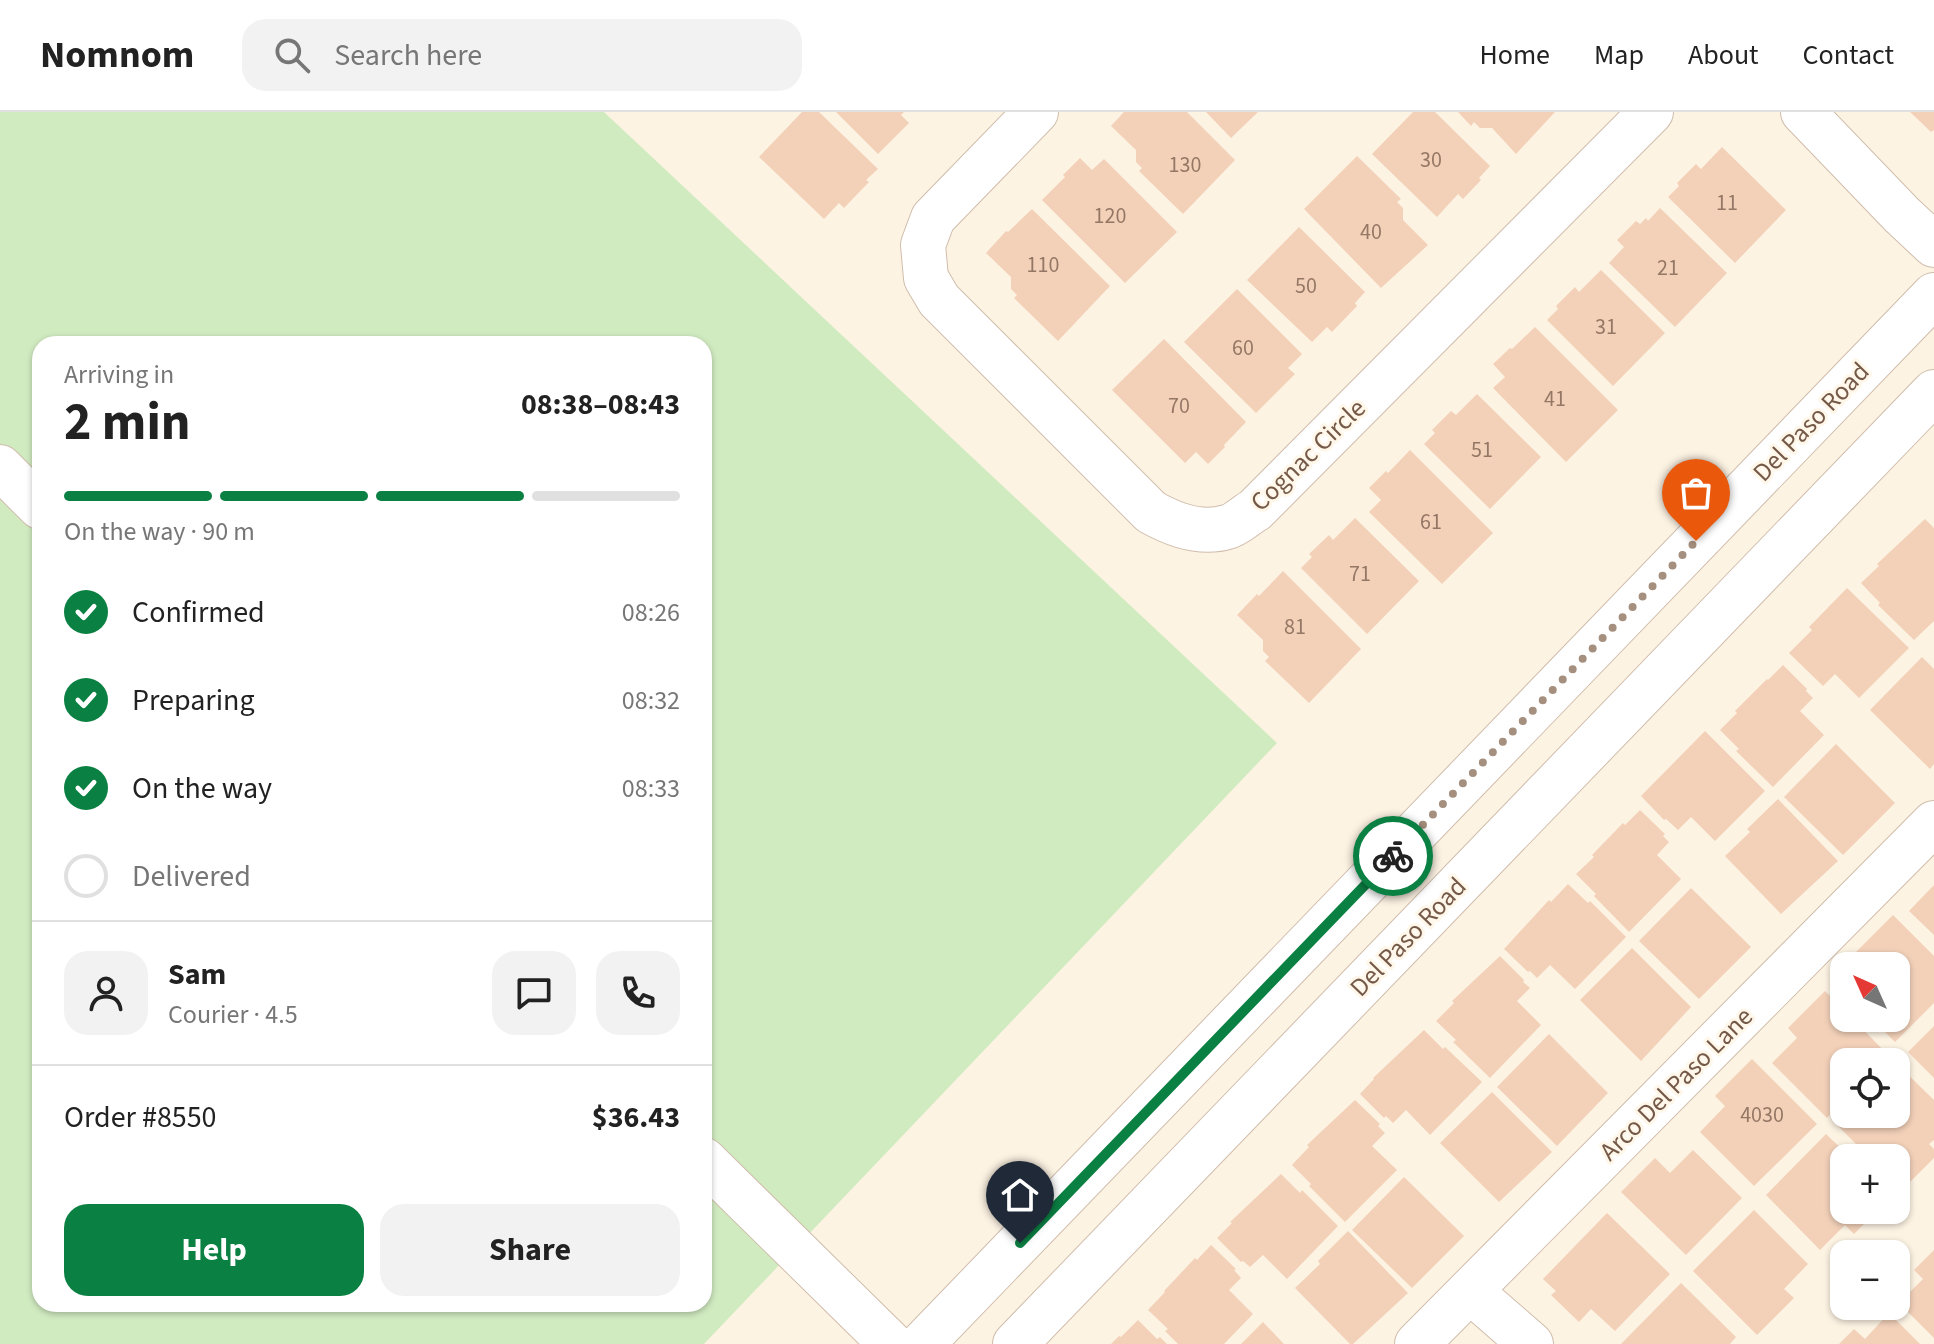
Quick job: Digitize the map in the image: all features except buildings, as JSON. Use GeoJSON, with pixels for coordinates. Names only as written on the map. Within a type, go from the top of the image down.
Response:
{"type":"FeatureCollection","features":[{"type":"Feature","properties":{"kind":"street","name":"Cognac Circle"},"geometry":{"type":"LineString","coordinates":[[1036,112],[933,218],[923,245],[926,278],[939,300],[1151,512],[1168,522],[1197,530],[1228,527],[1255,510],[1651,112]]}},
{"type":"Feature","properties":{"kind":"street"},"geometry":{"type":"LineString","coordinates":[[1803,112],[1934,245]]}},
{"type":"Feature","properties":{"kind":"street","name":"Del Paso Road"},"geometry":{"type":"LineString","coordinates":[[916,1343],[1934,295]]}},
{"type":"Feature","properties":{"kind":"street","name":"Del Paso Road"},"geometry":{"type":"LineString","coordinates":[[1015,1344],[1934,392]]}},
{"type":"Feature","properties":{"kind":"street"},"geometry":{"type":"LineString","coordinates":[[0,467],[32,499]]}},
{"type":"Feature","properties":{"kind":"street","name":"Arco Del Paso Lane"},"geometry":{"type":"LineString","coordinates":[[1417,1344],[1934,823]]}},
{"type":"Feature","properties":{"kind":"street"},"geometry":{"type":"LineString","coordinates":[[712,1167],[916,1343]]}},
{"type":"Feature","properties":{"kind":"street"},"geometry":{"type":"LineString","coordinates":[[1470,1291],[1531,1344]]}},
{"type":"Feature","properties":{"kind":"green space"},"geometry":{"type":"Polygon","coordinates":[[[0,112],[604,112],[1277,743],[704,1344],[0,1344],[0,112]]]}},
{"type":"Feature","properties":{"kind":"way so far"},"geometry":{"type":"LineString","coordinates":[[1393,856],[1696,541]]}},
{"type":"Feature","properties":{"kind":"route"},"geometry":{"type":"LineString","coordinates":[[1020,1243],[1393,856]]}}]}
